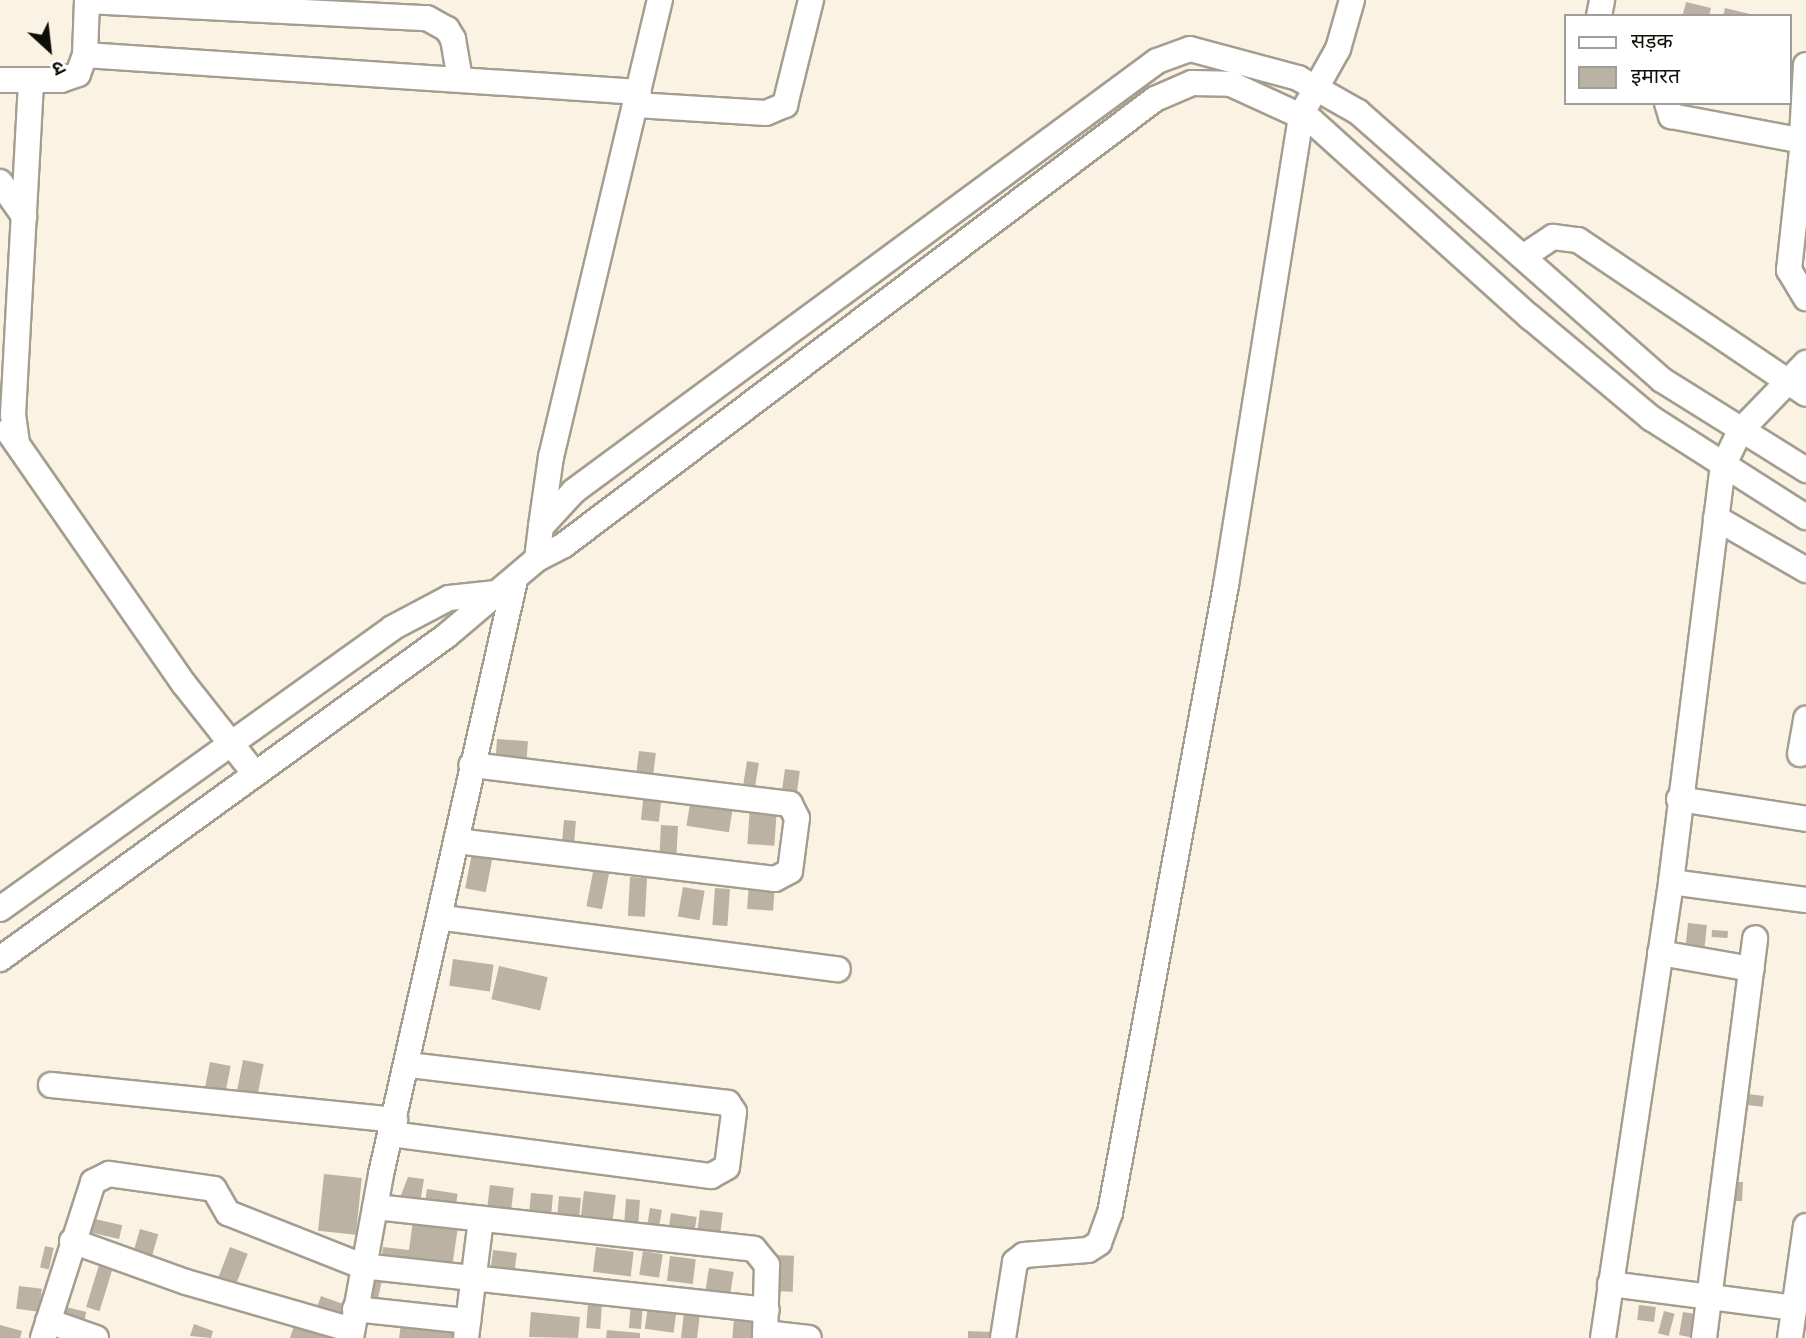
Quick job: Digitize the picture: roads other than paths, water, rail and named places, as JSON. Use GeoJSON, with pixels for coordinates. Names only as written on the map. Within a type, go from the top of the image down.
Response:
{"type":"FeatureCollection","features":[{"type":"Feature","properties":{"kind":"street"},"geometry":{"type":"LineString","coordinates":[[537,559],[551,457],[660,0]]}},
{"type":"Feature","properties":{"kind":"street"},"geometry":{"type":"LineString","coordinates":[[85,55],[460,79],[766,113],[785,104],[811,0]]}},
{"type":"Feature","properties":{"kind":"street"},"geometry":{"type":"LineString","coordinates":[[1003,1338],[1015,1262],[1024,1255],[1088,1250],[1099,1243],[1110,1213],[1226,585],[1301,115],[1318,89],[1338,49],[1352,0]]}},
{"type":"Feature","properties":{"kind":"street"},"geometry":{"type":"LineString","coordinates":[[0,79],[69,78],[81,68],[85,55],[87,1],[427,18],[437,21],[453,39],[460,79]]}},
{"type":"Feature","properties":{"kind":"street"},"geometry":{"type":"LineString","coordinates":[[541,527],[574,491],[1157,61],[1190,49],[1208,52],[1318,89],[1369,121],[1662,380],[1806,470]]}},
{"type":"Feature","properties":{"kind":"street"},"geometry":{"type":"LineString","coordinates":[[1806,65],[1804,142],[1789,270],[1806,298]]}},
{"type":"Feature","properties":{"kind":"street"},"geometry":{"type":"LineString","coordinates":[[0,960],[446,636],[537,559],[1173,89],[1214,79],[1301,115],[1347,149],[1550,334],[1651,418],[1806,517]]}},
{"type":"Feature","properties":{"kind":"street"},"geometry":{"type":"LineString","coordinates":[[17,443],[13,415],[31,80]]}},
{"type":"Feature","properties":{"kind":"street"},"geometry":{"type":"LineString","coordinates":[[1668,105],[1671,116],[1804,142]]}},
{"type":"Feature","properties":{"kind":"street"},"geometry":{"type":"LineString","coordinates":[[0,182],[24,216]]}},
{"type":"Feature","properties":{"kind":"street"},"geometry":{"type":"LineString","coordinates":[[1524,257],[1553,237],[1578,240],[1796,388]]}},
{"type":"Feature","properties":{"kind":"street"},"geometry":{"type":"LineString","coordinates":[[1603,1338],[1671,882],[1679,799],[1723,466],[1741,431],[1796,388],[1806,363]]}},
{"type":"Feature","properties":{"kind":"street"},"geometry":{"type":"LineString","coordinates":[[0,421],[255,774]]}},
{"type":"Feature","properties":{"kind":"street"},"geometry":{"type":"LineString","coordinates":[[1716,518],[1806,570]]}},
{"type":"Feature","properties":{"kind":"street"},"geometry":{"type":"LineString","coordinates":[[0,909],[413,615],[449,598],[504,586]]}},
{"type":"Feature","properties":{"kind":"street"},"geometry":{"type":"LineString","coordinates":[[353,1326],[362,1266],[443,918],[504,586]]}},
{"type":"Feature","properties":{"kind":"street"},"geometry":{"type":"LineString","coordinates":[[1800,754],[1806,719]]}},
{"type":"Feature","properties":{"kind":"street"},"geometry":{"type":"LineString","coordinates":[[456,841],[775,879],[790,871],[797,818],[789,804],[471,765]]}},
{"type":"Feature","properties":{"kind":"street"},"geometry":{"type":"LineString","coordinates":[[1679,799],[1806,819]]}},
{"type":"Feature","properties":{"kind":"street"},"geometry":{"type":"LineString","coordinates":[[1671,882],[1806,900]]}},
{"type":"Feature","properties":{"kind":"street"},"geometry":{"type":"LineString","coordinates":[[443,918],[838,969]]}},
{"type":"Feature","properties":{"kind":"street"},"geometry":{"type":"LineString","coordinates":[[1704,1338],[1755,939]]}},
{"type":"Feature","properties":{"kind":"street"},"geometry":{"type":"LineString","coordinates":[[1660,953],[1752,969]]}},
{"type":"Feature","properties":{"kind":"street"},"geometry":{"type":"LineString","coordinates":[[51,1084],[393,1127],[711,1176],[727,1167],[734,1112],[728,1103],[408,1065]]}},
{"type":"Feature","properties":{"kind":"street"},"geometry":{"type":"LineString","coordinates":[[96,1338],[45,1330],[93,1182],[110,1174],[214,1189],[228,1213],[362,1266],[473,1279],[765,1327],[809,1338]]}},
{"type":"Feature","properties":{"kind":"street"},"geometry":{"type":"LineString","coordinates":[[376,1207],[754,1250],[767,1265],[765,1327]]}},
{"type":"Feature","properties":{"kind":"street"},"geometry":{"type":"LineString","coordinates":[[72,1241],[186,1282],[353,1326],[467,1330],[481,1219]]}},
{"type":"Feature","properties":{"kind":"street"},"geometry":{"type":"LineString","coordinates":[[1790,1338],[1806,1226]]}},
{"type":"Feature","properties":{"kind":"street"},"geometry":{"type":"LineString","coordinates":[[1610,1284],[1794,1308]]}}]}
